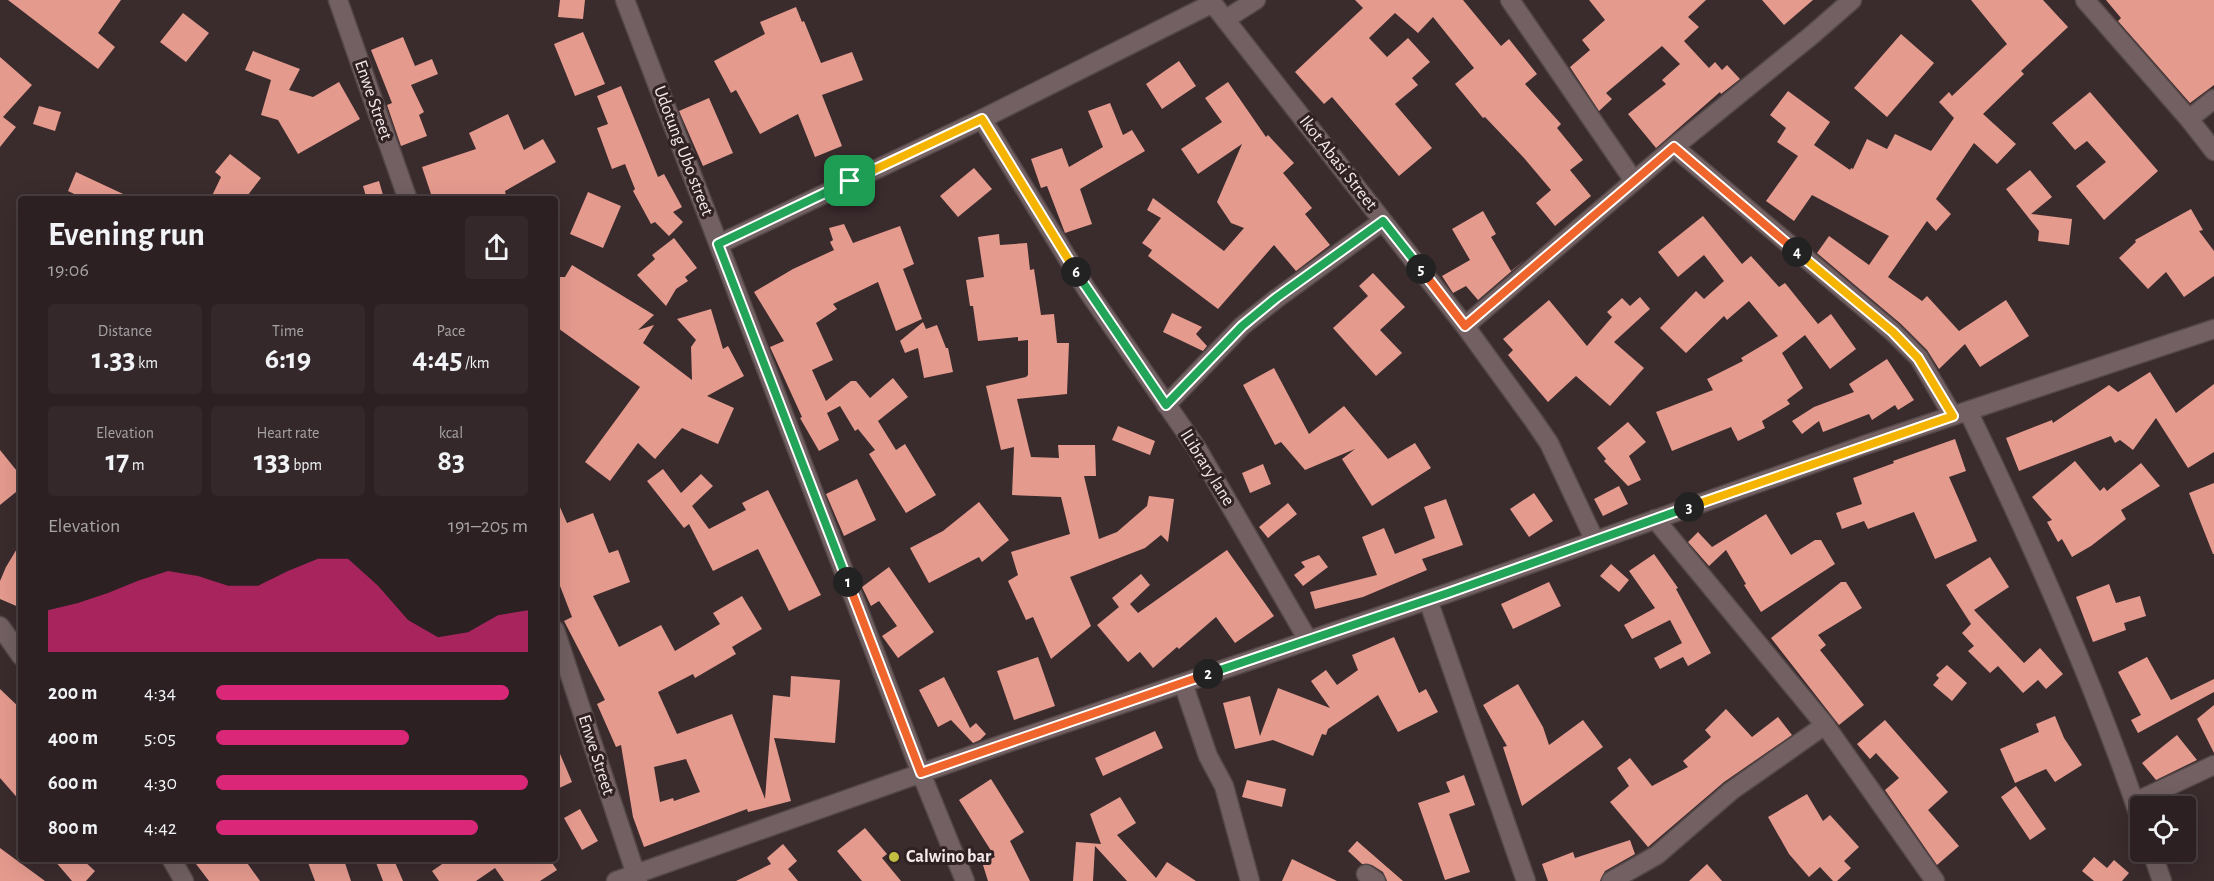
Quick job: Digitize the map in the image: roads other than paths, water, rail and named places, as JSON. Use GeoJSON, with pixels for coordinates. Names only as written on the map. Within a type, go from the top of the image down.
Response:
{"type":"FeatureCollection","features":[{"type":"Feature","properties":{"kind":"street","name":"Enwe Street"},"geometry":{"type":"LineString","coordinates":[[338,0],[407,196]]}},
{"type":"Feature","properties":{"kind":"street","name":"Udotung Ubo street"},"geometry":{"type":"LineString","coordinates":[[625,0],[921,773],[965,881]]}},
{"type":"Feature","properties":{"kind":"street"},"geometry":{"type":"LineString","coordinates":[[1226,19],[1256,0]]}},
{"type":"Feature","properties":{"kind":"street"},"geometry":{"type":"LineString","coordinates":[[1510,0],[1634,181]]}},
{"type":"Feature","properties":{"kind":"street"},"geometry":{"type":"LineString","coordinates":[[1465,326],[1674,147],[1852,0]]}},
{"type":"Feature","properties":{"kind":"street"},"geometry":{"type":"LineString","coordinates":[[2085,0],[2214,151]]}},
{"type":"Feature","properties":{"kind":"street"},"geometry":{"type":"LineString","coordinates":[[718,244],[982,119],[1211,1]]}},
{"type":"Feature","properties":{"kind":"street","name":"Ikot Abasi Street"},"geometry":{"type":"LineString","coordinates":[[1211,1],[1465,326],[1549,443],[1595,541]]}},
{"type":"Feature","properties":{"kind":"street"},"geometry":{"type":"LineString","coordinates":[[2189,119],[2214,99]]}},
{"type":"Feature","properties":{"kind":"street","name":"lLibrary lane"},"geometry":{"type":"LineString","coordinates":[[982,119],[1087,290],[1198,450],[1308,640]]}},
{"type":"Feature","properties":{"kind":"street"},"geometry":{"type":"LineString","coordinates":[[1674,147],[1893,332],[1918,358],[1961,413],[2045,576],[2107,723],[2133,796]]}},
{"type":"Feature","properties":{"kind":"street"},"geometry":{"type":"LineString","coordinates":[[1166,405],[1242,326],[1276,298],[1383,221]]}},
{"type":"Feature","properties":{"kind":"street"},"geometry":{"type":"LineString","coordinates":[[616,881],[636,878],[921,773],[1428,600],[1961,413],[2214,329]]}},
{"type":"Feature","properties":{"kind":"street"},"geometry":{"type":"LineString","coordinates":[[1655,519],[1825,725],[1935,881]]}},
{"type":"Feature","properties":{"kind":"street"},"geometry":{"type":"LineString","coordinates":[[1428,600],[1526,881]]}},
{"type":"Feature","properties":{"kind":"street"},"geometry":{"type":"LineString","coordinates":[[0,626],[18,652]]}},
{"type":"Feature","properties":{"kind":"street","name":"Enwe Street"},"geometry":{"type":"LineString","coordinates":[[558,639],[636,878]]}},
{"type":"Feature","properties":{"kind":"street"},"geometry":{"type":"LineString","coordinates":[[1183,683],[1208,756],[1224,786],[1250,881]]}},
{"type":"Feature","properties":{"kind":"street"},"geometry":{"type":"LineString","coordinates":[[1611,881],[1657,855],[1731,790],[1825,725]]}},
{"type":"Feature","properties":{"kind":"street"},"geometry":{"type":"LineString","coordinates":[[2162,796],[2214,765]]}},
{"type":"Feature","properties":{"kind":"street"},"geometry":{"type":"LineString","coordinates":[[173,862],[184,881]]}},
{"type":"Feature","properties":{"kind":"street"},"geometry":{"type":"LineString","coordinates":[[2155,862],[2162,881]]}},
{"type":"Feature","properties":{"kind":"place","name":"Calwino bar"},"geometry":{"type":"Point","coordinates":[894,857]}}]}
